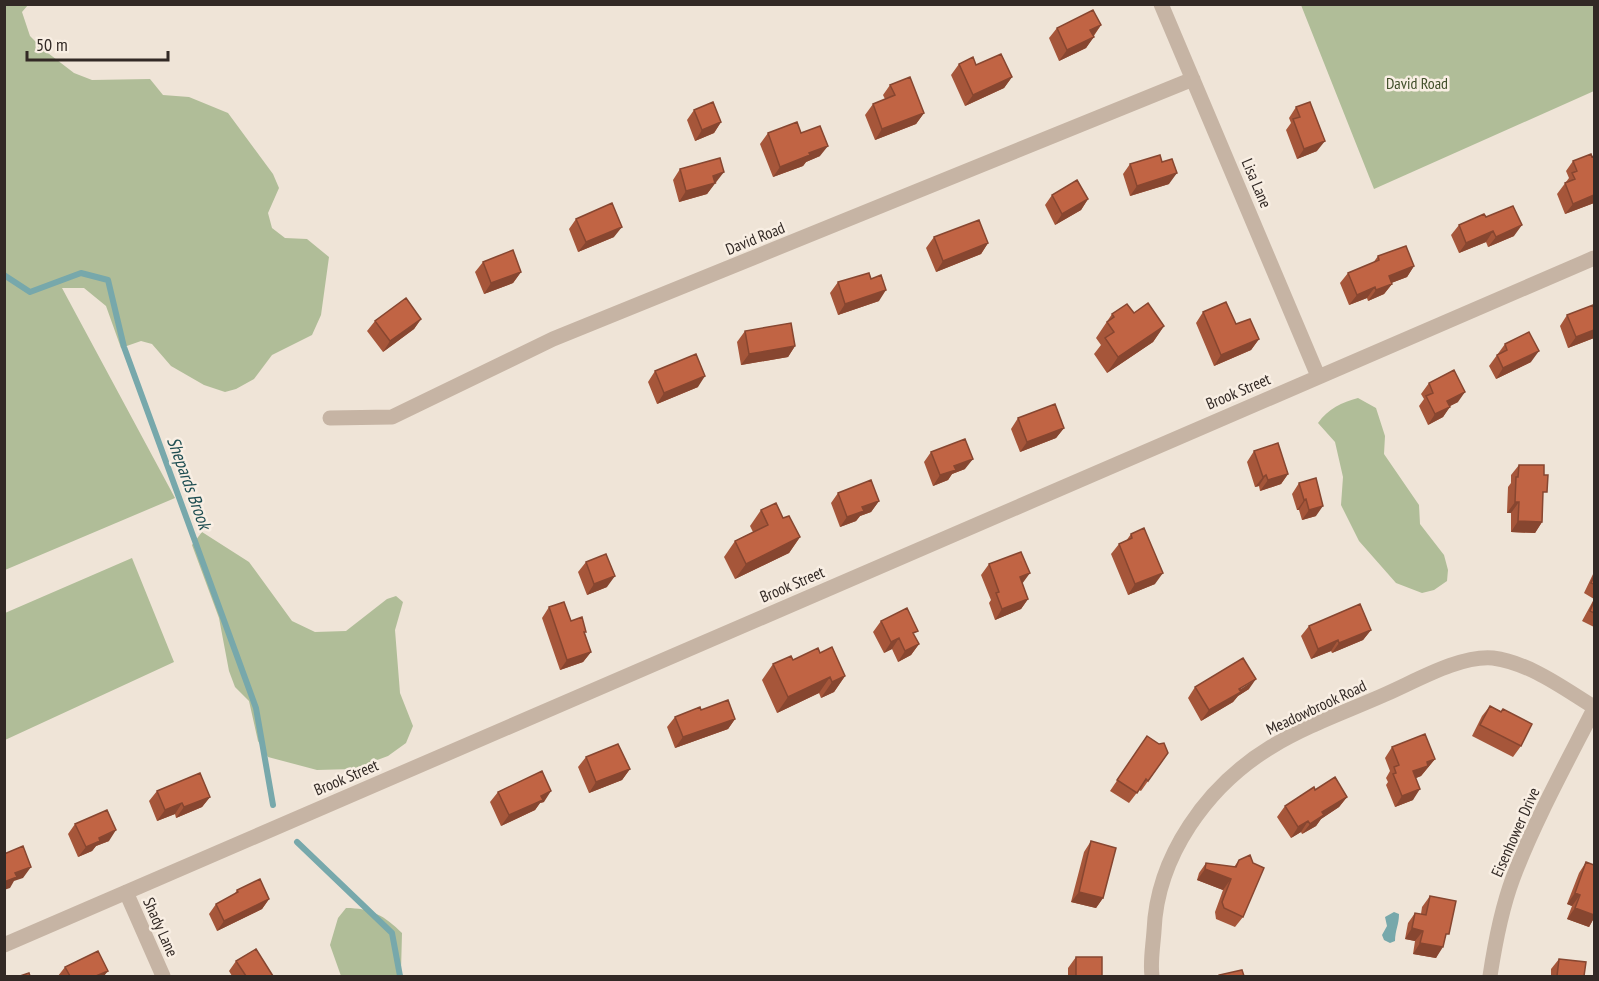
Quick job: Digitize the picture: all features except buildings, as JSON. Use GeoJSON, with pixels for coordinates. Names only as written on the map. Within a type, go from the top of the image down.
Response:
{"type":"FeatureCollection","features":[{"type":"Feature","properties":{"kind":"street","name":"Lisa Lane"},"geometry":{"type":"LineString","coordinates":[[1161,4],[1318,376]]}},
{"type":"Feature","properties":{"kind":"street","name":"David Road"},"geometry":{"type":"LineString","coordinates":[[330,418],[392,417],[553,339],[1193,79]]}},
{"type":"Feature","properties":{"kind":"street","name":"Brook Street"},"geometry":{"type":"LineString","coordinates":[[4,945],[1594,258]]}},
{"type":"Feature","properties":{"kind":"street","name":"Meadowbrook Road"},"geometry":{"type":"LineString","coordinates":[[1152,976],[1156,901],[1164,873],[1186,831],[1214,794],[1245,765],[1271,747],[1427,676],[1478,658],[1507,661],[1537,673],[1594,708]]}},
{"type":"Feature","properties":{"kind":"street","name":"Eisenhower Drive"},"geometry":{"type":"LineString","coordinates":[[1490,976],[1502,914],[1513,878],[1558,779],[1594,708]]}},
{"type":"Feature","properties":{"kind":"street","name":"Shady Lane"},"geometry":{"type":"LineString","coordinates":[[126,892],[163,976]]}},
{"type":"Feature","properties":{"kind":"green space"},"geometry":{"type":"Polygon","coordinates":[[[4,5],[28,5],[22,12],[30,36],[74,73],[92,80],[150,79],[163,95],[189,97],[228,113],[273,174],[279,188],[268,213],[272,228],[285,238],[307,239],[329,257],[321,315],[312,335],[272,355],[254,379],[225,392],[204,385],[171,366],[152,344],[141,341],[121,348],[106,306],[84,288],[62,288],[175,498],[5,570],[4,5]]]}},
{"type":"Feature","properties":{"kind":"green space","name":"David Road"},"geometry":{"type":"Polygon","coordinates":[[[1301,5],[1594,5],[1594,91],[1374,189],[1301,5]]]}},
{"type":"Feature","properties":{"kind":"green space"},"geometry":{"type":"Polygon","coordinates":[[[1358,398],[1376,408],[1385,436],[1384,454],[1419,505],[1420,524],[1444,555],[1448,570],[1447,581],[1434,590],[1422,593],[1396,583],[1359,541],[1341,505],[1343,477],[1335,442],[1318,423],[1336,407],[1358,398]]]}},
{"type":"Feature","properties":{"kind":"green space"},"geometry":{"type":"Polygon","coordinates":[[[202,532],[249,562],[292,621],[315,632],[346,631],[387,599],[396,596],[403,602],[395,630],[400,693],[413,726],[406,743],[388,756],[353,769],[317,770],[268,757],[258,741],[249,701],[235,687],[229,671],[219,618],[192,545],[202,532]]]}},
{"type":"Feature","properties":{"kind":"green space"},"geometry":{"type":"Polygon","coordinates":[[[132,558],[174,662],[5,740],[5,613],[132,558]]]}},
{"type":"Feature","properties":{"kind":"green space"},"geometry":{"type":"Polygon","coordinates":[[[346,908],[377,914],[402,933],[401,971],[403,976],[341,976],[330,945],[338,918],[346,908]]]}},
{"type":"Feature","properties":{"kind":"water"},"geometry":{"type":"Polygon","coordinates":[[[1394,912],[1399,914],[1399,918],[1395,941],[1390,943],[1384,940],[1382,935],[1387,926],[1385,917],[1394,912]]]}},
{"type":"Feature","properties":{"kind":"waterway","name":"Shepards Brook"},"geometry":{"type":"LineString","coordinates":[[4,275],[30,292],[81,273],[108,280],[124,347],[256,708],[273,805]]}},
{"type":"Feature","properties":{"kind":"waterway","name":"Shepards Brook"},"geometry":{"type":"LineString","coordinates":[[297,842],[392,933],[400,976]]}}]}
